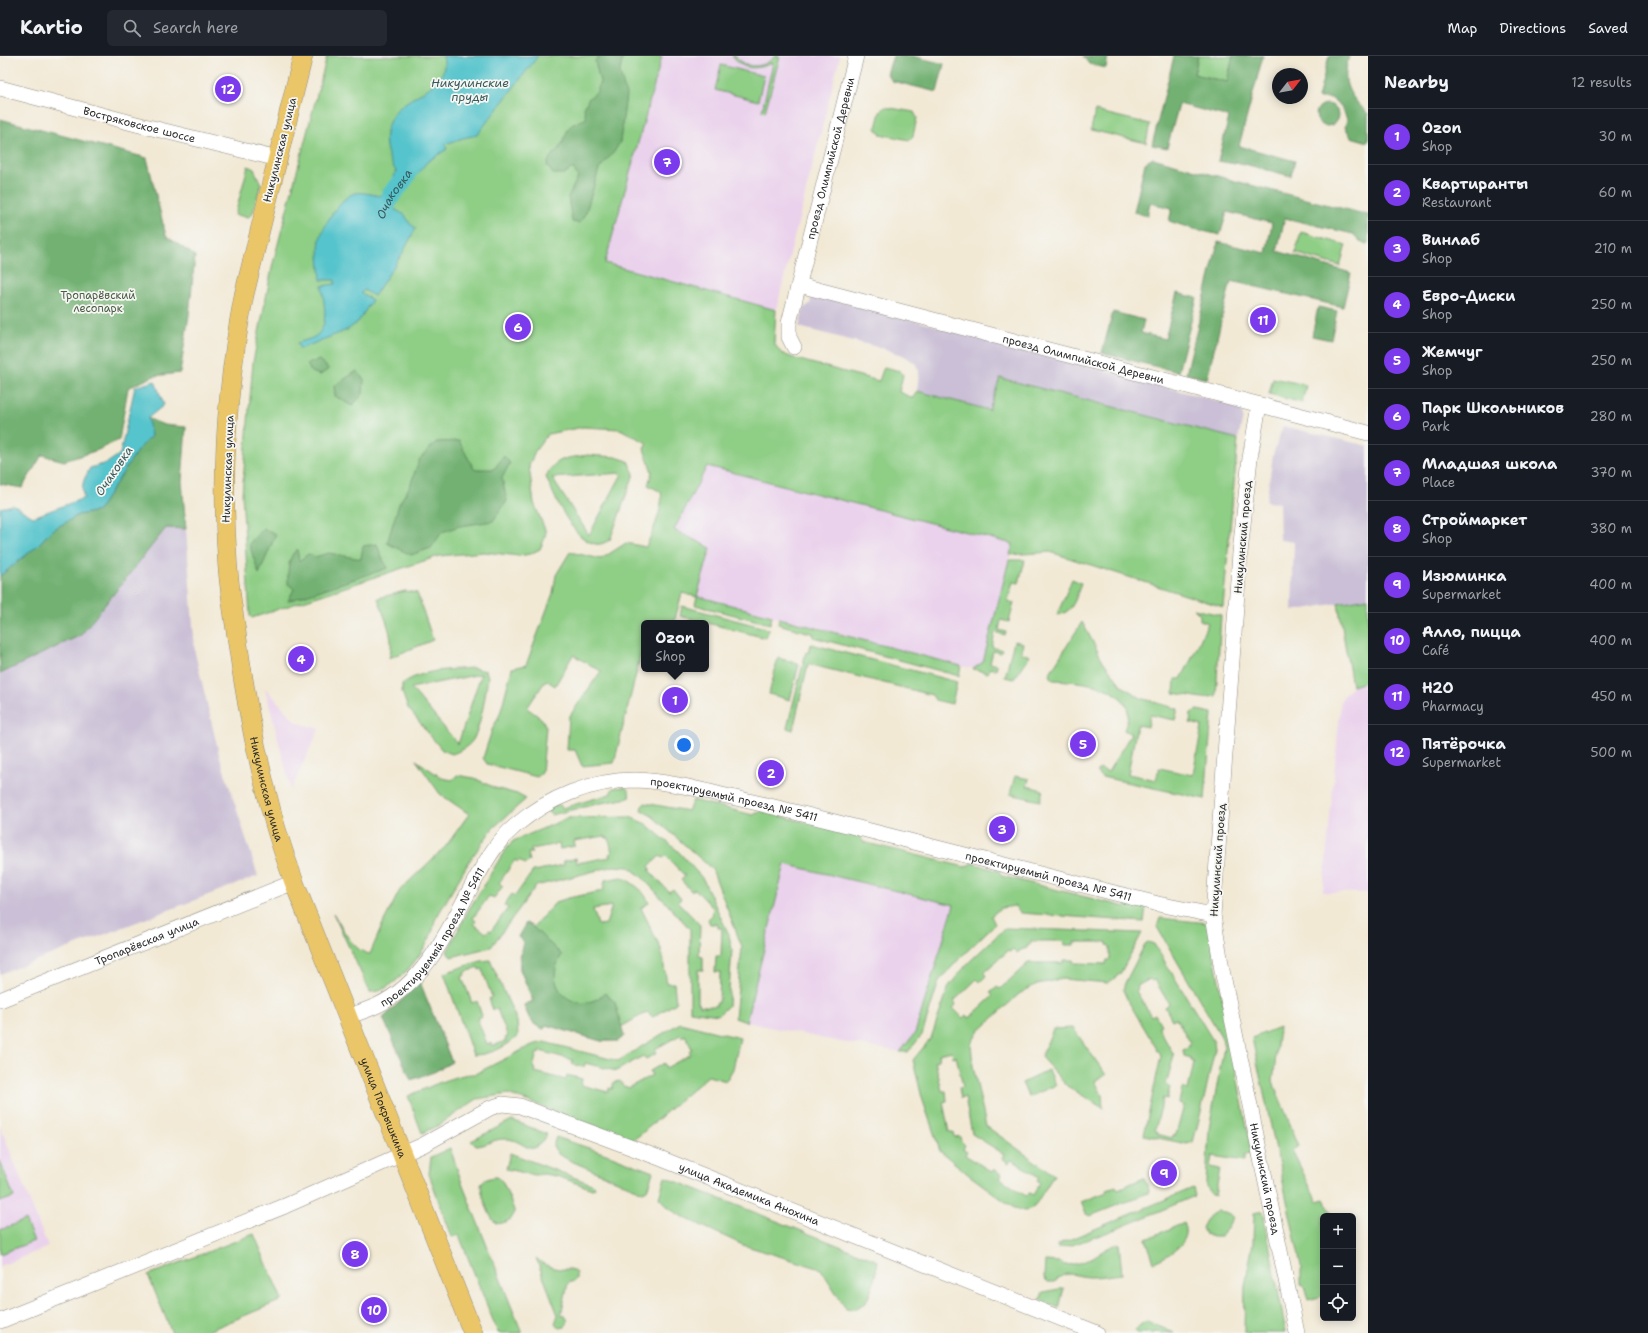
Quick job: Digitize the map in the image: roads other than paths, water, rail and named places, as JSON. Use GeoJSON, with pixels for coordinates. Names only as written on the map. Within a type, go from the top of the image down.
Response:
{"type":"FeatureCollection","features":[{"type":"Feature","properties":{"kind":"main road","name":"Никулинская улица"},"geometry":{"type":"LineString","coordinates":[[294,882],[271,812],[244,687],[230,593],[225,516],[227,436],[240,314],[303,56]]}},
{"type":"Feature","properties":{"kind":"main road","name":"улица Покрышкина"},"geometry":{"type":"LineString","coordinates":[[294,882],[473,1333]]}},
{"type":"Feature","properties":{"kind":"street","name":"проезд Олимпийской Деревни"},"geometry":{"type":"LineString","coordinates":[[794,347],[790,341],[788,328],[856,56]]}},
{"type":"Feature","properties":{"kind":"street","name":"Востряковское шоссе"},"geometry":{"type":"LineString","coordinates":[[0,88],[136,124],[278,159]]}},
{"type":"Feature","properties":{"kind":"street","name":"проезд Олимпийской Деревни"},"geometry":{"type":"LineString","coordinates":[[799,285],[1368,433]]}},
{"type":"Feature","properties":{"kind":"street","name":"Никулинский проезд"},"geometry":{"type":"LineString","coordinates":[[1259,405],[1250,458],[1240,549],[1213,914],[1222,970],[1298,1333]]}},
{"type":"Feature","properties":{"kind":"street","name":"проектируемый проезд № 5411"},"geometry":{"type":"LineString","coordinates":[[347,1017],[379,1004],[398,992],[417,976],[429,961],[444,937],[488,857],[507,832],[532,814],[566,795],[607,782],[635,780],[670,783],[785,809],[1158,904],[1213,914]]}},
{"type":"Feature","properties":{"kind":"street","name":"Тропарёвская улица"},"geometry":{"type":"LineString","coordinates":[[0,1000],[294,882]]}},
{"type":"Feature","properties":{"kind":"street","name":"улица Академика Анохина"},"geometry":{"type":"LineString","coordinates":[[0,1321],[285,1206],[402,1154],[442,1135],[490,1108],[502,1104],[520,1106],[662,1159],[1097,1333]]}},
{"type":"Feature","properties":{"kind":"water","name":"Никулинские пруды"},"geometry":{"type":"Polygon","coordinates":[[[443,56],[538,56],[477,135],[445,144],[447,149],[427,162],[408,186],[393,176],[396,171],[388,156],[386,148],[386,133],[391,118],[396,111],[402,105],[436,82],[441,75],[444,66],[443,56]]]}},
{"type":"Feature","properties":{"kind":"water"},"geometry":{"type":"Polygon","coordinates":[[[384,191],[398,200],[394,209],[405,215],[410,224],[416,228],[402,254],[374,296],[364,290],[361,293],[372,300],[358,322],[347,330],[300,349],[297,343],[317,335],[323,325],[325,312],[322,286],[335,284],[335,280],[321,280],[319,244],[328,220],[338,206],[349,196],[355,193],[361,193],[379,196],[384,191]]]}},
{"type":"Feature","properties":{"kind":"water"},"geometry":{"type":"Polygon","coordinates":[[[155,381],[164,405],[148,418],[151,436],[137,451],[98,511],[78,515],[51,531],[36,547],[0,576],[0,508],[13,505],[33,517],[84,498],[82,490],[83,483],[90,468],[107,463],[120,454],[135,387],[155,381]]]}},
{"type":"Feature","properties":{"kind":"waterway","name":"Очаковка"},"geometry":{"type":"LineString","coordinates":[[380,218],[391,195],[402,182],[415,161]]}},
{"type":"Feature","properties":{"kind":"place","name":"Пятёрочка"},"geometry":{"type":"Point","coordinates":[228,89]}},
{"type":"Feature","properties":{"kind":"place","name":"Младшая школа"},"geometry":{"type":"Point","coordinates":[667,162]}},
{"type":"Feature","properties":{"kind":"place","name":"H2O"},"geometry":{"type":"Point","coordinates":[1263,320]}},
{"type":"Feature","properties":{"kind":"place","name":"Парк Школьников"},"geometry":{"type":"Point","coordinates":[518,327]}},
{"type":"Feature","properties":{"kind":"place","name":"Евро-Диски"},"geometry":{"type":"Point","coordinates":[301,659]}},
{"type":"Feature","properties":{"kind":"place","name":"Ozon"},"geometry":{"type":"Point","coordinates":[675,700]}},
{"type":"Feature","properties":{"kind":"place","name":"Жемчуг"},"geometry":{"type":"Point","coordinates":[1083,744]}},
{"type":"Feature","properties":{"kind":"place","name":"Квартиранты"},"geometry":{"type":"Point","coordinates":[771,773]}},
{"type":"Feature","properties":{"kind":"place","name":"Винлаб"},"geometry":{"type":"Point","coordinates":[1002,829]}},
{"type":"Feature","properties":{"kind":"place","name":"Изюминка"},"geometry":{"type":"Point","coordinates":[1164,1173]}},
{"type":"Feature","properties":{"kind":"place","name":"Строймаркет"},"geometry":{"type":"Point","coordinates":[355,1254]}},
{"type":"Feature","properties":{"kind":"place","name":"Алло, пицца"},"geometry":{"type":"Point","coordinates":[374,1310]}},
{"type":"Feature","properties":{"kind":"park label","name":"Тропарёвский лесопарк"},"geometry":{"type":"Point","coordinates":[98,301]}}]}
